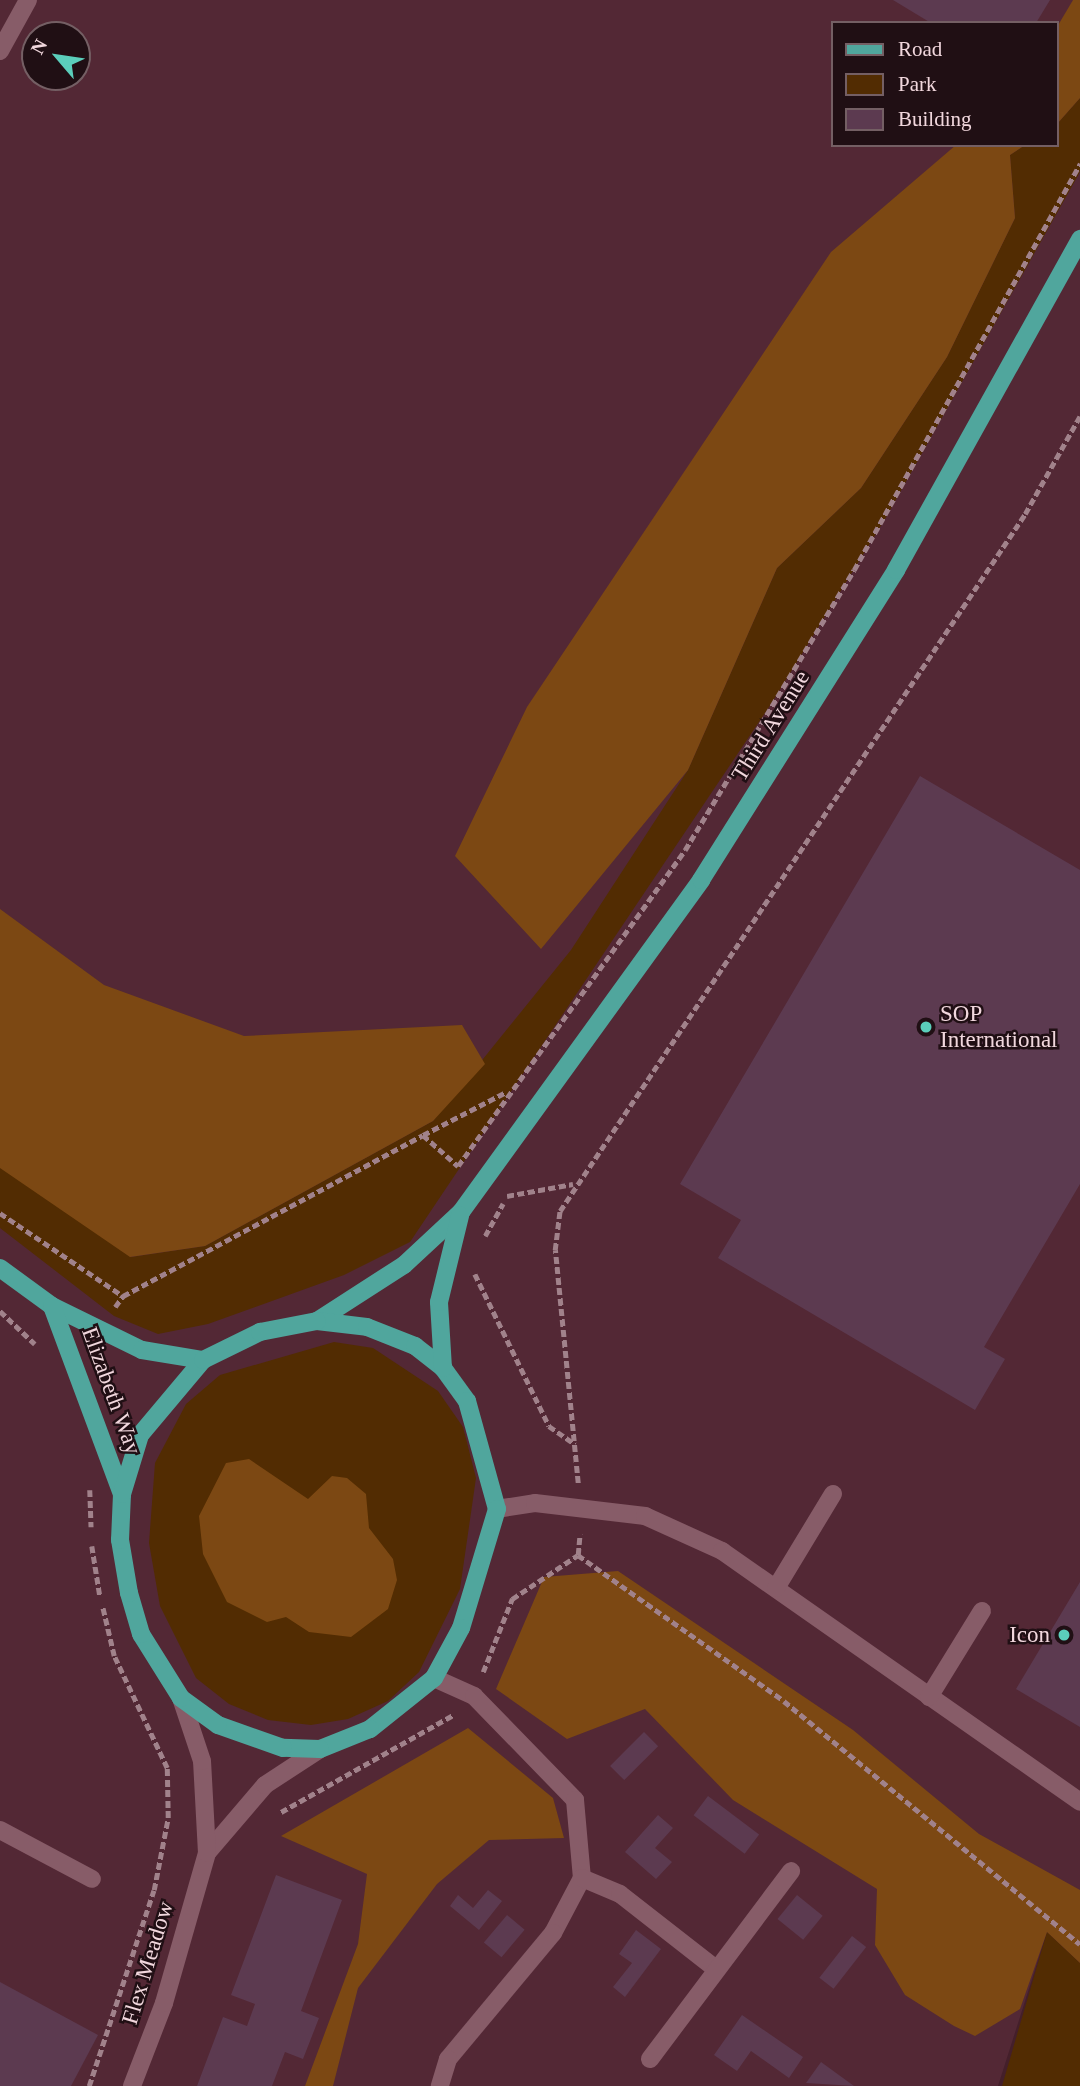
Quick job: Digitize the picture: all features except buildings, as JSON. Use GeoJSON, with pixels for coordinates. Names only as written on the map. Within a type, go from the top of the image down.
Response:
{"type":"FeatureCollection","features":[{"type":"Feature","properties":{"kind":"main road","name":"Third Avenue"},"geometry":{"type":"LineString","coordinates":[[317,1321],[404,1265],[461,1212],[701,880],[795,737],[896,570],[1080,239]]}},
{"type":"Feature","properties":{"kind":"main road","name":"Third Avenue"},"geometry":{"type":"LineString","coordinates":[[443,1368],[439,1301],[461,1212]]}},
{"type":"Feature","properties":{"kind":"main road","name":"Elizabeth Way"},"geometry":{"type":"LineString","coordinates":[[0,1268],[52,1306],[142,1350],[203,1360]]}},
{"type":"Feature","properties":{"kind":"main road","name":"Elizabeth Way"},"geometry":{"type":"LineString","coordinates":[[52,1306],[122,1494]]}},
{"type":"Feature","properties":{"kind":"main road"},"geometry":{"type":"LineString","coordinates":[[317,1321],[367,1327],[415,1346],[443,1368],[467,1401],[497,1509],[461,1628],[434,1678],[402,1709],[320,1749],[249,1738],[181,1698],[141,1634],[129,1593],[120,1540],[122,1494],[141,1435],[203,1360],[260,1332],[317,1321]]}},
{"type":"Feature","properties":{"kind":"street"},"geometry":{"type":"LineString","coordinates":[[0,51],[28,0]]}},
{"type":"Feature","properties":{"kind":"street"},"geometry":{"type":"LineString","coordinates":[[776,1587],[833,1494]]}},
{"type":"Feature","properties":{"kind":"street"},"geometry":{"type":"LineString","coordinates":[[497,1509],[535,1503],[645,1516],[722,1551],[1080,1801]]}},
{"type":"Feature","properties":{"kind":"street"},"geometry":{"type":"LineString","coordinates":[[929,1697],[982,1611]]}},
{"type":"Feature","properties":{"kind":"street"},"geometry":{"type":"LineString","coordinates":[[434,1678],[474,1696],[575,1800],[582,1878],[554,1933],[448,2059],[440,2086]]}},
{"type":"Feature","properties":{"kind":"street","name":"Flex Meadow"},"geometry":{"type":"LineString","coordinates":[[132,2086],[164,2003],[207,1853],[202,1761],[181,1698]]}},
{"type":"Feature","properties":{"kind":"street","name":"Flex Meadow"},"geometry":{"type":"LineString","coordinates":[[207,1853],[265,1785],[320,1749]]}},
{"type":"Feature","properties":{"kind":"street"},"geometry":{"type":"LineString","coordinates":[[0,1830],[92,1879]]}},
{"type":"Feature","properties":{"kind":"street"},"geometry":{"type":"LineString","coordinates":[[650,2059],[791,1871]]}},
{"type":"Feature","properties":{"kind":"street"},"geometry":{"type":"LineString","coordinates":[[582,1878],[620,1894],[716,1969]]}},
{"type":"Feature","properties":{"kind":"path"},"geometry":{"type":"LineString","coordinates":[[423,1135],[458,1166],[508,1092],[685,850],[854,570],[1080,164]]}},
{"type":"Feature","properties":{"kind":"path"},"geometry":{"type":"LineString","coordinates":[[578,1473],[555,1250],[561,1211],[574,1184],[1026,513],[1080,416]]}},
{"type":"Feature","properties":{"kind":"path"},"geometry":{"type":"LineString","coordinates":[[110,1313],[123,1296],[508,1092]]}},
{"type":"Feature","properties":{"kind":"path"},"geometry":{"type":"LineString","coordinates":[[479,1247],[509,1194],[574,1184]]}},
{"type":"Feature","properties":{"kind":"path"},"geometry":{"type":"LineString","coordinates":[[0,1213],[123,1296]]}},
{"type":"Feature","properties":{"kind":"path"},"geometry":{"type":"LineString","coordinates":[[476,1266],[479,1294],[549,1426],[576,1445]]}},
{"type":"Feature","properties":{"kind":"path"},"geometry":{"type":"LineString","coordinates":[[578,1555],[784,1701],[1080,1944]]}},
{"type":"Feature","properties":{"kind":"path"},"geometry":{"type":"LineString","coordinates":[[89,2086],[154,1890],[168,1818],[167,1768]]}},
{"type":"Feature","properties":{"kind":"shaded area"},"geometry":{"type":"Polygon","coordinates":[[[0,0],[1080,0],[1080,1963],[1047,1932],[998,2086],[0,2086],[0,0]]]}},
{"type":"Feature","properties":{"kind":"shaded area"},"geometry":{"type":"Polygon","coordinates":[[[1073,0],[1080,0],[1080,98],[1059,122],[1059,24],[1073,0]]]}},
{"type":"Feature","properties":{"kind":"shaded area"},"geometry":{"type":"Polygon","coordinates":[[[954,147],[1022,147],[1010,155],[1015,218],[947,357],[861,488],[777,568],[688,770],[541,949],[455,856],[527,707],[831,252],[954,147]]]}},
{"type":"Feature","properties":{"kind":"shaded area"},"geometry":{"type":"Polygon","coordinates":[[[0,909],[104,985],[244,1036],[462,1025],[485,1064],[433,1121],[205,1246],[130,1257],[0,1168],[0,909]]]}},
{"type":"Feature","properties":{"kind":"shaded area"},"geometry":{"type":"Polygon","coordinates":[[[249,1459],[308,1499],[332,1476],[347,1478],[366,1494],[369,1528],[393,1559],[397,1580],[388,1609],[351,1637],[309,1632],[286,1617],[267,1622],[227,1602],[203,1554],[199,1516],[226,1463],[249,1459]]]}},
{"type":"Feature","properties":{"kind":"shaded area"},"geometry":{"type":"Polygon","coordinates":[[[618,1571],[853,1730],[979,1834],[1080,1890],[1080,1963],[1047,1932],[1020,2009],[975,2036],[905,1995],[875,1945],[877,1889],[733,1800],[645,1709],[567,1739],[496,1689],[544,1577],[618,1571]]]}},
{"type":"Feature","properties":{"kind":"shaded area"},"geometry":{"type":"Polygon","coordinates":[[[468,1728],[553,1798],[564,1838],[489,1840],[437,1884],[358,1988],[333,2086],[305,2086],[358,1944],[367,1874],[281,1836],[468,1728]]]}},
{"type":"Feature","properties":{"kind":"green space"},"geometry":{"type":"Polygon","coordinates":[[[1080,98],[1080,172],[885,519],[771,704],[410,1242],[344,1275],[208,1324],[158,1334],[114,1316],[0,1228],[0,1166],[131,1257],[205,1246],[433,1121],[571,950],[688,770],[777,568],[861,488],[947,357],[1015,218],[1010,155],[1022,147],[1059,147],[1059,122],[1080,98]]]}},
{"type":"Feature","properties":{"kind":"green space"},"geometry":{"type":"Polygon","coordinates":[[[334,1342],[373,1348],[438,1391],[463,1427],[476,1478],[460,1589],[419,1672],[388,1701],[348,1719],[311,1725],[268,1720],[229,1704],[196,1678],[160,1606],[149,1543],[155,1463],[186,1404],[220,1375],[334,1342]]]}},
{"type":"Feature","properties":{"kind":"green space"},"geometry":{"type":"Polygon","coordinates":[[[1047,1932],[1080,1963],[1080,2086],[1002,2086],[1047,1932]]]}},
{"type":"Feature","properties":{"kind":"place","name":"SOP International"},"geometry":{"type":"Point","coordinates":[926,1027]}},
{"type":"Feature","properties":{"kind":"place","name":"Icon"},"geometry":{"type":"Point","coordinates":[1064,1635]}}]}
